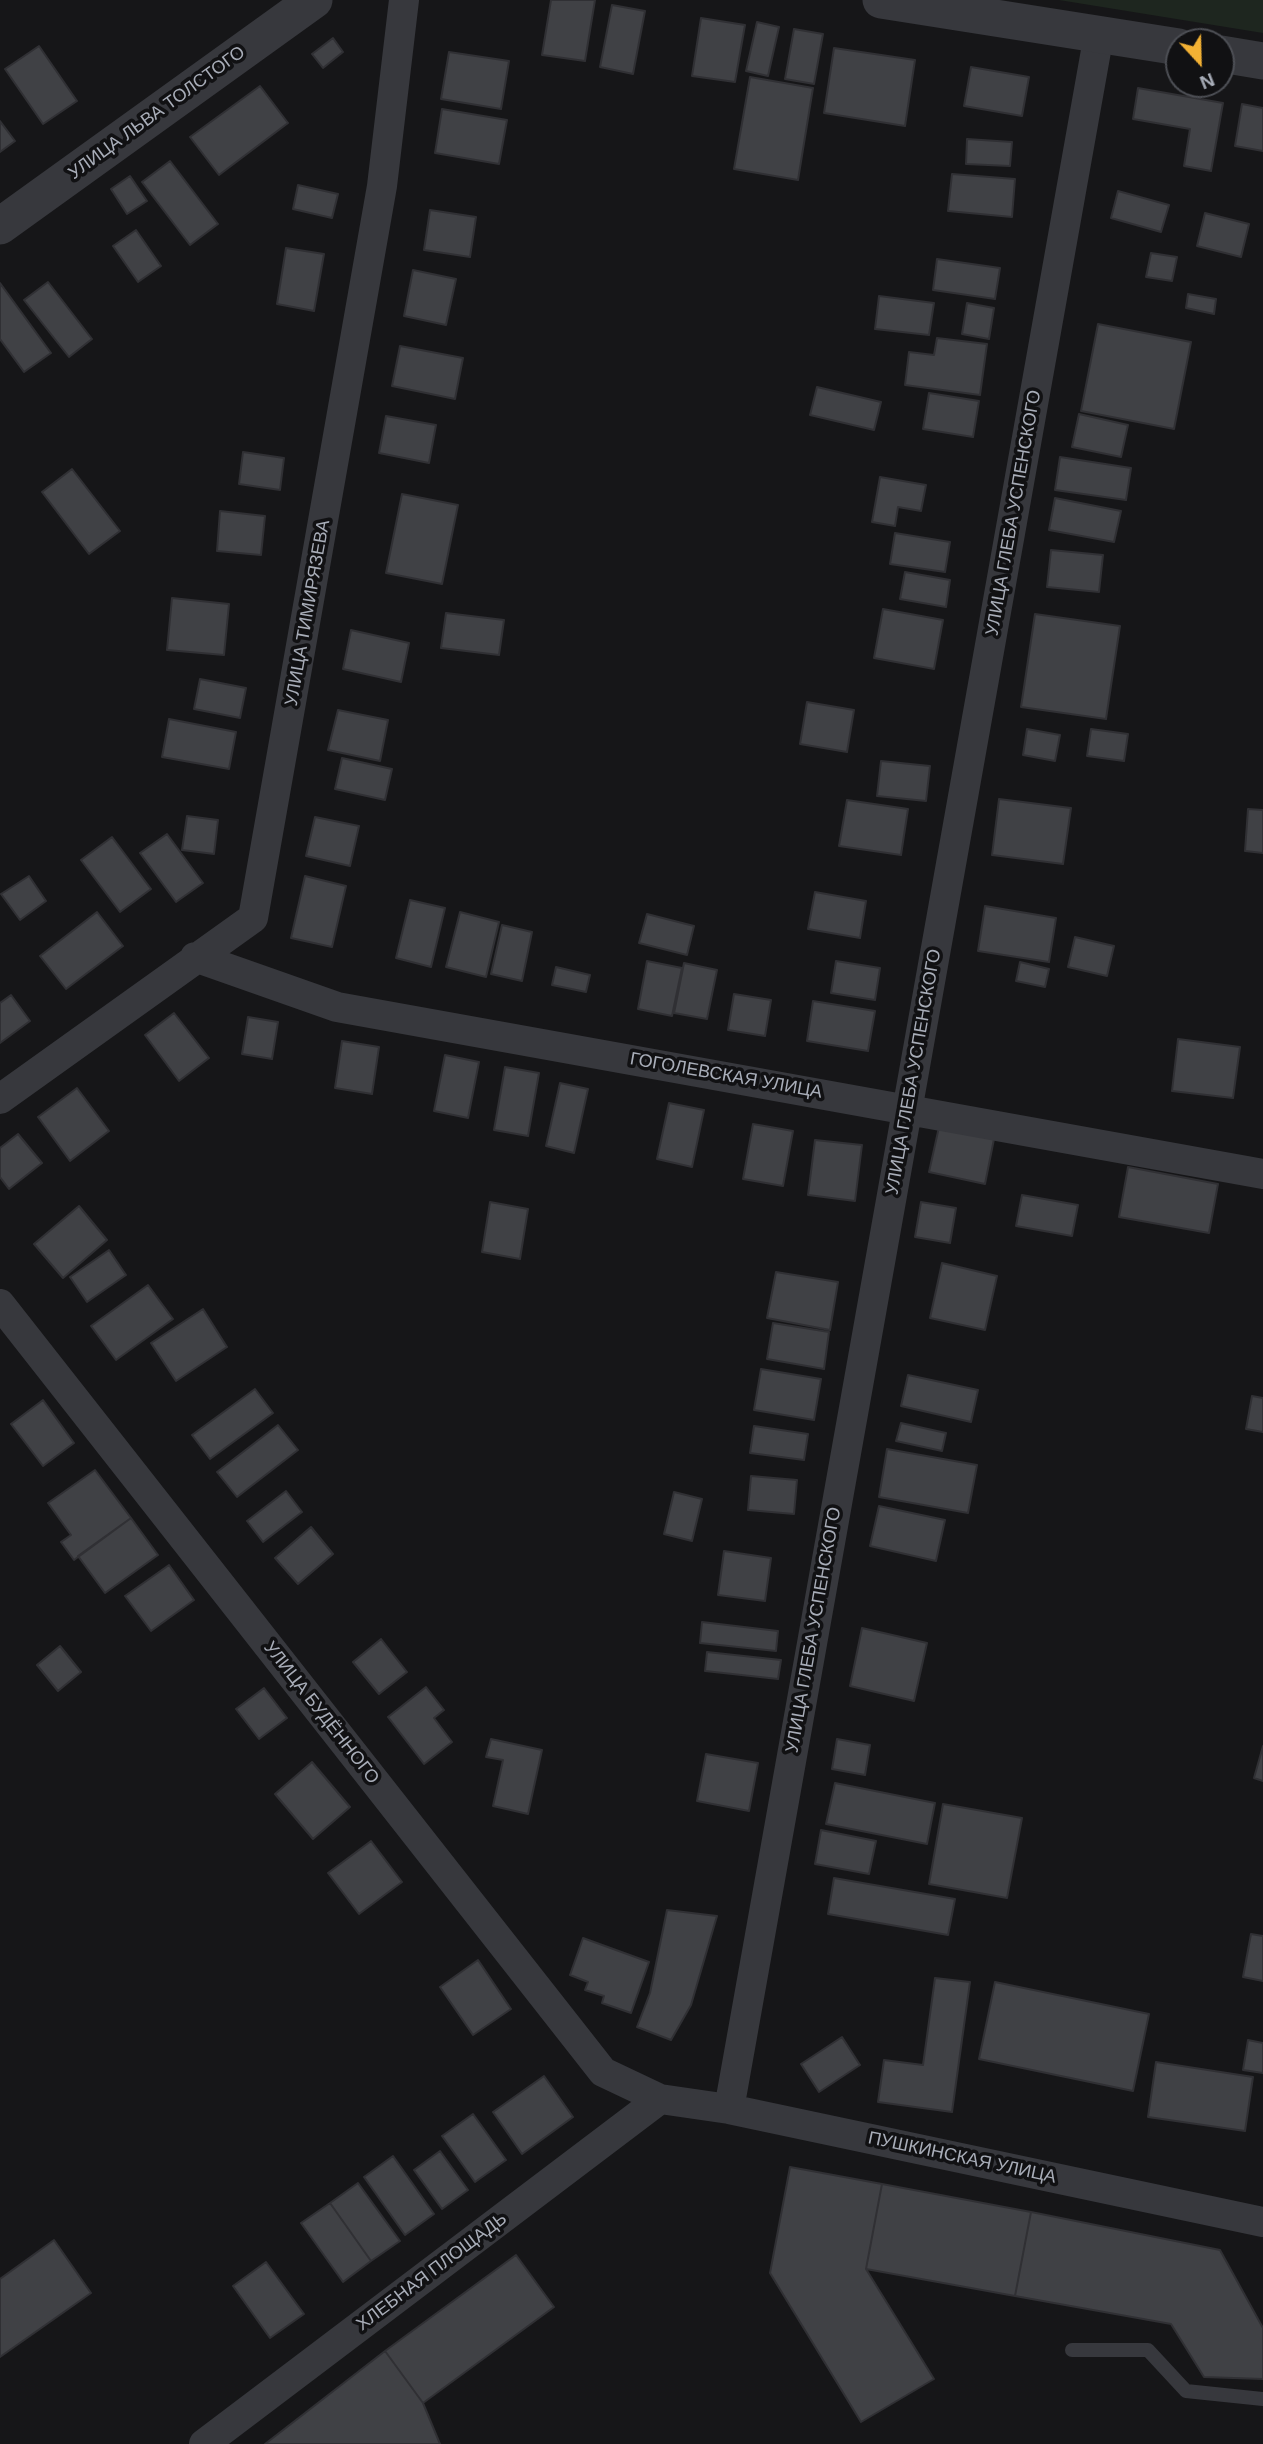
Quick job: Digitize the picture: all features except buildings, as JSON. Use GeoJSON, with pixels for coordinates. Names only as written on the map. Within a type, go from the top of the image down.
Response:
{"type":"FeatureCollection","features":[{"type":"Feature","properties":{"kind":"street","name":"УЛИЦА ЛЬВА ТОЛСТОГО"},"geometry":{"type":"LineString","coordinates":[[0,226],[314,0]]}},
{"type":"Feature","properties":{"kind":"street","name":"УЛИЦА ТИМИРЯЗЕВА"},"geometry":{"type":"LineString","coordinates":[[0,1099],[253,918],[382,186],[404,0]]}},
{"type":"Feature","properties":{"kind":"street"},"geometry":{"type":"LineString","coordinates":[[881,0],[1165,45]]}},
{"type":"Feature","properties":{"kind":"street","name":"УЛИЦА ГЛЕБА УСПЕНСКОГО"},"geometry":{"type":"LineString","coordinates":[[729,2109],[1100,34]]}},
{"type":"Feature","properties":{"kind":"street"},"geometry":{"type":"LineString","coordinates":[[1235,56],[1263,61]]}},
{"type":"Feature","properties":{"kind":"street","name":"ГОГОЛЕВСКАЯ УЛИЦА"},"geometry":{"type":"LineString","coordinates":[[195,957],[337,1007],[1263,1174]]}},
{"type":"Feature","properties":{"kind":"street","name":"УЛИЦА БУДЁННОГО"},"geometry":{"type":"LineString","coordinates":[[0,1304],[603,2072],[660,2099]]}},
{"type":"Feature","properties":{"kind":"street","name":"ПУШКИНСКАЯ УЛИЦА"},"geometry":{"type":"LineString","coordinates":[[660,2099],[729,2109],[1263,2222]]}},
{"type":"Feature","properties":{"kind":"street","name":"ХЛЕБНАЯ ПЛОЩАДЬ"},"geometry":{"type":"LineString","coordinates":[[204,2444],[660,2099]]}},
{"type":"Feature","properties":{"kind":"lane"},"geometry":{"type":"LineString","coordinates":[[1072,2350],[1148,2350],[1186,2390],[1263,2399]]}},
{"type":"Feature","properties":{"kind":"shaded area"},"geometry":{"type":"Polygon","coordinates":[[[1059,0],[1263,0],[1263,33],[1059,0]]]}}]}
